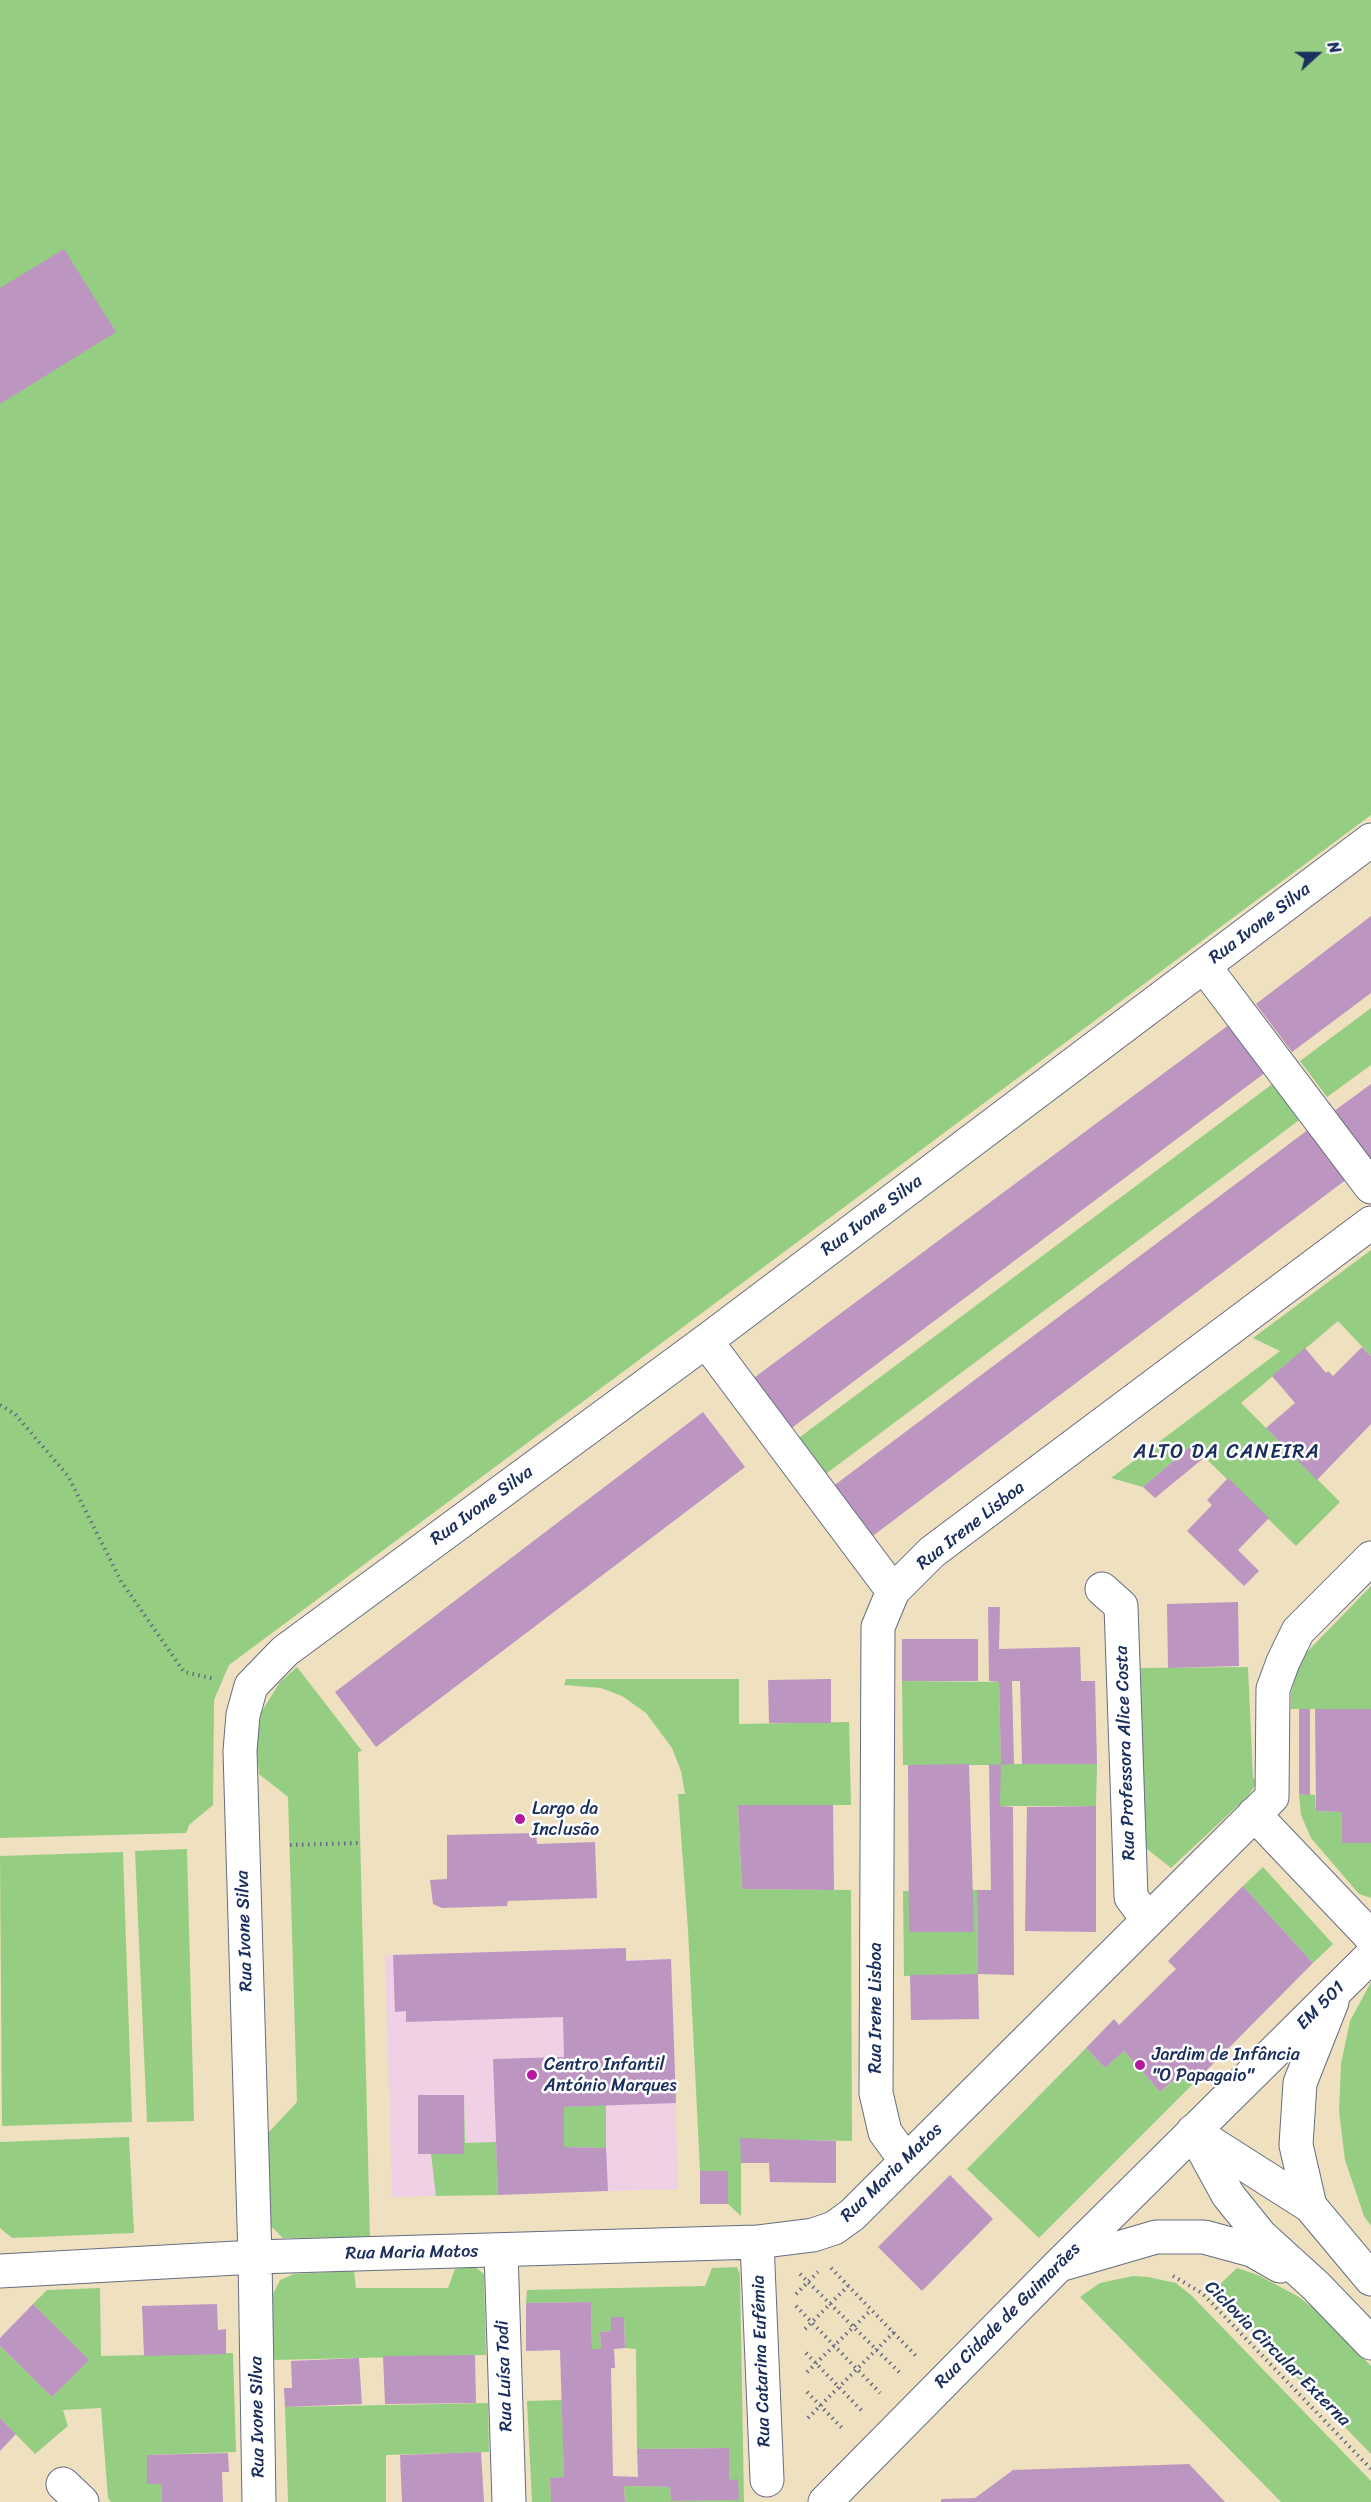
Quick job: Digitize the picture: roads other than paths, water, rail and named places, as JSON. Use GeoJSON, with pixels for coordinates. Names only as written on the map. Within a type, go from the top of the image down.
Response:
{"type":"FeatureCollection","features":[{"type":"Feature","properties":{"kind":"street","name":"Rua Ivone Silva"},"geometry":{"type":"LineString","coordinates":[[259,2502],[255,2257],[240,1750],[243,1715],[251,1686],[285,1651],[706,1341],[1371,840]]}},
{"type":"Feature","properties":{"kind":"street"},"geometry":{"type":"LineString","coordinates":[[1204,966],[1371,1187]]}},
{"type":"Feature","properties":{"kind":"street","name":"Rua Irene Lisboa"},"geometry":{"type":"LineString","coordinates":[[906,2161],[885,2132],[876,2093],[878,1627],[893,1591],[932,1552],[1371,1223]]}},
{"type":"Feature","properties":{"kind":"street"},"geometry":{"type":"LineString","coordinates":[[706,1341],[893,1591]]}},
{"type":"Feature","properties":{"kind":"street","name":"Rua Maria Matos"},"geometry":{"type":"LineString","coordinates":[[0,2271],[255,2257],[757,2242],[813,2235],[834,2228],[852,2215],[1272,1797],[1273,1689],[1282,1662],[1298,1631],[1371,1558]]}},
{"type":"Feature","properties":{"kind":"street","name":"Rua Professora Alice Costa"},"geometry":{"type":"LineString","coordinates":[[1102,1589],[1121,1606],[1131,1898],[1147,1919]]}},
{"type":"Feature","properties":{"kind":"street"},"geometry":{"type":"LineString","coordinates":[[1254,1814],[1371,1937]]}},
{"type":"Feature","properties":{"kind":"street","name":"EM 501"},"geometry":{"type":"LineString","coordinates":[[1193,2131],[1371,1956]]}},
{"type":"Feature","properties":{"kind":"street"},"geometry":{"type":"LineString","coordinates":[[1310,2206],[1296,2145],[1300,2083],[1336,1992]]}},
{"type":"Feature","properties":{"kind":"street"},"geometry":{"type":"LineString","coordinates":[[1193,2131],[1310,2206],[1371,2279]]}},
{"type":"Feature","properties":{"kind":"street"},"geometry":{"type":"LineString","coordinates":[[1193,2131],[1228,2195],[1261,2236],[1316,2286],[1371,2343]]}},
{"type":"Feature","properties":{"kind":"street","name":"Rua Cidade de Guimarães"},"geometry":{"type":"LineString","coordinates":[[825,2502],[1193,2131]]}},
{"type":"Feature","properties":{"kind":"street"},"geometry":{"type":"LineString","coordinates":[[1058,2266],[1156,2237],[1204,2237],[1252,2250],[1316,2286]]}},
{"type":"Feature","properties":{"kind":"street","name":"Rua Catarina Eufémia"},"geometry":{"type":"LineString","coordinates":[[757,2242],[767,2480]]}},
{"type":"Feature","properties":{"kind":"street","name":"Rua Luísa Todi"},"geometry":{"type":"LineString","coordinates":[[501,2251],[509,2502]]}},
{"type":"Feature","properties":{"kind":"place","name":"Largo da Inclusão"},"geometry":{"type":"Point","coordinates":[520,1819]}},
{"type":"Feature","properties":{"kind":"place","name":"Jardim de Infância \"O Papagaio\""},"geometry":{"type":"Point","coordinates":[1140,2065]}},
{"type":"Feature","properties":{"kind":"place","name":"Centro Infantil António Marques"},"geometry":{"type":"Point","coordinates":[532,2075]}},
{"type":"Feature","properties":{"kind":"district","name":"ALTO DA CANEIRA"},"geometry":{"type":"Point","coordinates":[1227,1453]}}]}
